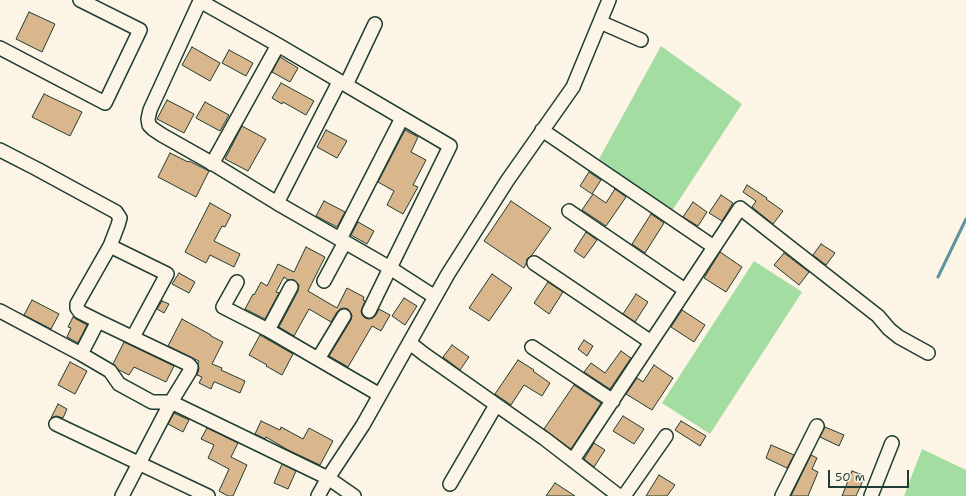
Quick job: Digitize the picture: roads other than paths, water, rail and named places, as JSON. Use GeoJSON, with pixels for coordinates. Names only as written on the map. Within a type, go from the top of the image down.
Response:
{"type":"FeatureCollection","features":[{"type":"Feature","properties":{"kind":"street"},"geometry":{"type":"LineString","coordinates":[[0,48],[104,103],[140,30],[80,0]]}},
{"type":"Feature","properties":{"kind":"street"},"geometry":{"type":"LineString","coordinates":[[318,496],[363,425],[448,274],[507,181],[573,87],[609,0]]}},
{"type":"Feature","properties":{"kind":"street"},"geometry":{"type":"LineString","coordinates":[[368,311],[390,268],[450,146],[200,1],[150,110],[148,119],[149,125],[153,129],[277,203],[390,268],[435,297]]}},
{"type":"Feature","properties":{"kind":"street"},"geometry":{"type":"LineString","coordinates":[[600,22],[641,40]]}},
{"type":"Feature","properties":{"kind":"street"},"geometry":{"type":"LineString","coordinates":[[277,203],[375,24]]}},
{"type":"Feature","properties":{"kind":"street"},"geometry":{"type":"LineString","coordinates":[[212,164],[278,45]]}},
{"type":"Feature","properties":{"kind":"street"},"geometry":{"type":"LineString","coordinates":[[324,281],[402,118]]}},
{"type":"Feature","properties":{"kind":"street"},"geometry":{"type":"LineString","coordinates":[[542,130],[714,247]]}},
{"type":"Feature","properties":{"kind":"street"},"geometry":{"type":"LineString","coordinates":[[0,150],[116,212],[120,218],[110,246],[77,304],[77,308],[80,312],[188,364],[191,367],[122,496]]}},
{"type":"Feature","properties":{"kind":"street"},"geometry":{"type":"LineString","coordinates":[[573,460],[740,208],[878,316],[889,329],[899,337],[928,353]]}},
{"type":"Feature","properties":{"kind":"street"},"geometry":{"type":"LineString","coordinates":[[569,210],[686,290]]}},
{"type":"Feature","properties":{"kind":"street"},"geometry":{"type":"LineString","coordinates":[[110,246],[167,274],[133,337]]}},
{"type":"Feature","properties":{"kind":"street"},"geometry":{"type":"LineString","coordinates":[[534,263],[651,342]]}},
{"type":"Feature","properties":{"kind":"street"},"geometry":{"type":"LineString","coordinates":[[237,282],[223,307],[268,330],[380,395]]}},
{"type":"Feature","properties":{"kind":"street"},"geometry":{"type":"LineString","coordinates":[[268,330],[291,287]]}},
{"type":"Feature","properties":{"kind":"street"},"geometry":{"type":"LineString","coordinates":[[0,311],[110,371],[119,384],[152,402],[171,402],[328,478],[354,496]]}},
{"type":"Feature","properties":{"kind":"street"},"geometry":{"type":"LineString","coordinates":[[318,359],[344,316]]}},
{"type":"Feature","properties":{"kind":"street"},"geometry":{"type":"LineString","coordinates":[[81,354],[98,321]]}},
{"type":"Feature","properties":{"kind":"street"},"geometry":{"type":"LineString","coordinates":[[410,343],[545,439],[620,496]]}},
{"type":"Feature","properties":{"kind":"street"},"geometry":{"type":"LineString","coordinates":[[532,347],[613,400]]}},
{"type":"Feature","properties":{"kind":"street"},"geometry":{"type":"LineString","coordinates":[[450,484],[496,405]]}},
{"type":"Feature","properties":{"kind":"street"},"geometry":{"type":"LineString","coordinates":[[56,424],[208,496]]}},
{"type":"Feature","properties":{"kind":"street"},"geometry":{"type":"LineString","coordinates":[[782,496],[817,426]]}},
{"type":"Feature","properties":{"kind":"street"},"geometry":{"type":"LineString","coordinates":[[624,496],[666,436]]}},
{"type":"Feature","properties":{"kind":"street"},"geometry":{"type":"LineString","coordinates":[[872,496],[892,443]]}},
{"type":"Feature","properties":{"kind":"waterway"},"geometry":{"type":"LineString","coordinates":[[938,277],[966,219]]}}]}
